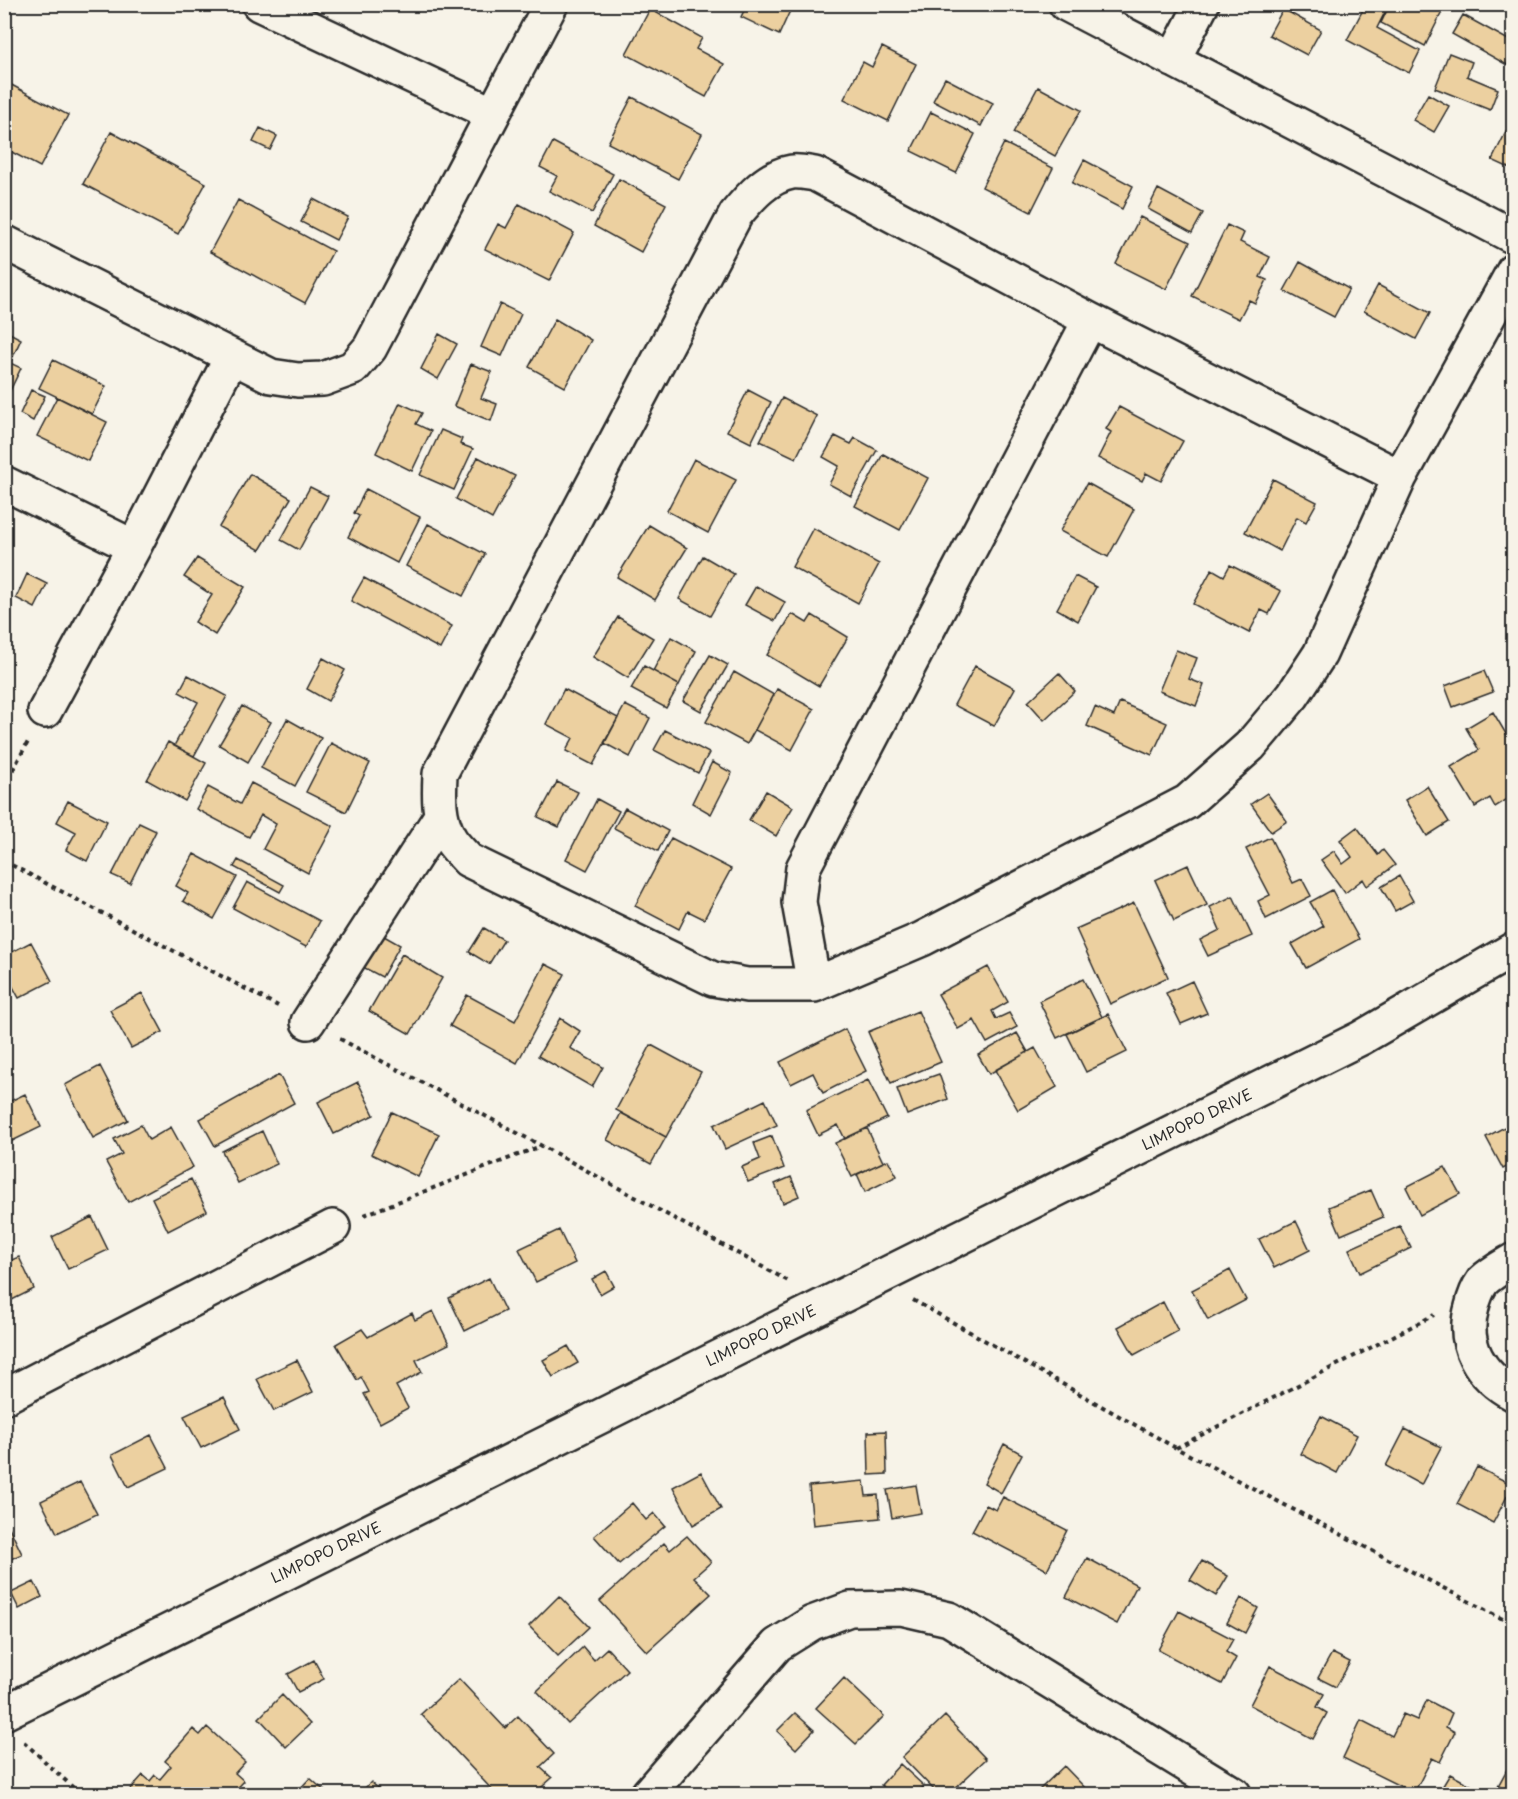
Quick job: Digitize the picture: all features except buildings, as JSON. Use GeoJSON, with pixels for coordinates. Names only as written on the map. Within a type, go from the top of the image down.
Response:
{"type":"FeatureCollection","features":[{"type":"Feature","properties":{"kind":"street"},"geometry":{"type":"LineString","coordinates":[[259,4],[493,114]]}},
{"type":"Feature","properties":{"kind":"street"},"geometry":{"type":"LineString","coordinates":[[4,242],[231,358],[271,376],[298,380],[323,379],[353,368],[370,348],[551,4]]}},
{"type":"Feature","properties":{"kind":"street"},"geometry":{"type":"LineString","coordinates":[[1066,4],[1514,237]]}},
{"type":"Feature","properties":{"kind":"street"},"geometry":{"type":"LineString","coordinates":[[1173,60],[1202,4]]}},
{"type":"Feature","properties":{"kind":"street"},"geometry":{"type":"LineString","coordinates":[[1400,477],[1089,320],[815,174],[792,172],[766,184],[736,214],[440,774],[441,816],[449,838],[468,860],[713,979],[747,985],[814,985],[922,939],[1187,802],[1250,746],[1299,687],[1320,654],[1400,477],[1514,270]]}},
{"type":"Feature","properties":{"kind":"street"},"geometry":{"type":"LineString","coordinates":[[814,985],[799,902],[803,868],[1089,320]]}},
{"type":"Feature","properties":{"kind":"street"},"geometry":{"type":"LineString","coordinates":[[45,711],[134,546],[231,358]]}},
{"type":"Feature","properties":{"kind":"street"},"geometry":{"type":"LineString","coordinates":[[4,483],[134,546]]}},
{"type":"Feature","properties":{"kind":"street"},"geometry":{"type":"LineString","coordinates":[[308,1022],[441,816]]}},
{"type":"Feature","properties":{"kind":"street","name":"LIMPOPO DRIVE"},"geometry":{"type":"LineString","coordinates":[[13,1726],[827,1303],[1361,1038],[1514,950]]}},
{"type":"Feature","properties":{"kind":"street"},"geometry":{"type":"LineString","coordinates":[[4,1397],[333,1227]]}},
{"type":"Feature","properties":{"kind":"street"},"geometry":{"type":"LineString","coordinates":[[1514,1260],[1484,1281],[1471,1310],[1468,1324],[1473,1354],[1481,1368],[1491,1379],[1514,1394]]}},
{"type":"Feature","properties":{"kind":"street"},"geometry":{"type":"LineString","coordinates":[[648,1794],[777,1645],[812,1623],[850,1609],[901,1608],[949,1618],[1234,1794]]}},
{"type":"Feature","properties":{"kind":"path"},"geometry":{"type":"LineString","coordinates":[[4,786],[45,711]]}},
{"type":"Feature","properties":{"kind":"path"},"geometry":{"type":"LineString","coordinates":[[4,861],[542,1146],[827,1303]]}},
{"type":"Feature","properties":{"kind":"path"},"geometry":{"type":"LineString","coordinates":[[333,1227],[542,1146]]}},
{"type":"Feature","properties":{"kind":"path"},"geometry":{"type":"LineString","coordinates":[[876,1279],[1176,1448],[1514,1625]]}},
{"type":"Feature","properties":{"kind":"path"},"geometry":{"type":"LineString","coordinates":[[1176,1448],[1478,1292]]}},
{"type":"Feature","properties":{"kind":"path"},"geometry":{"type":"LineString","coordinates":[[13,1726],[80,1794]]}}]}
